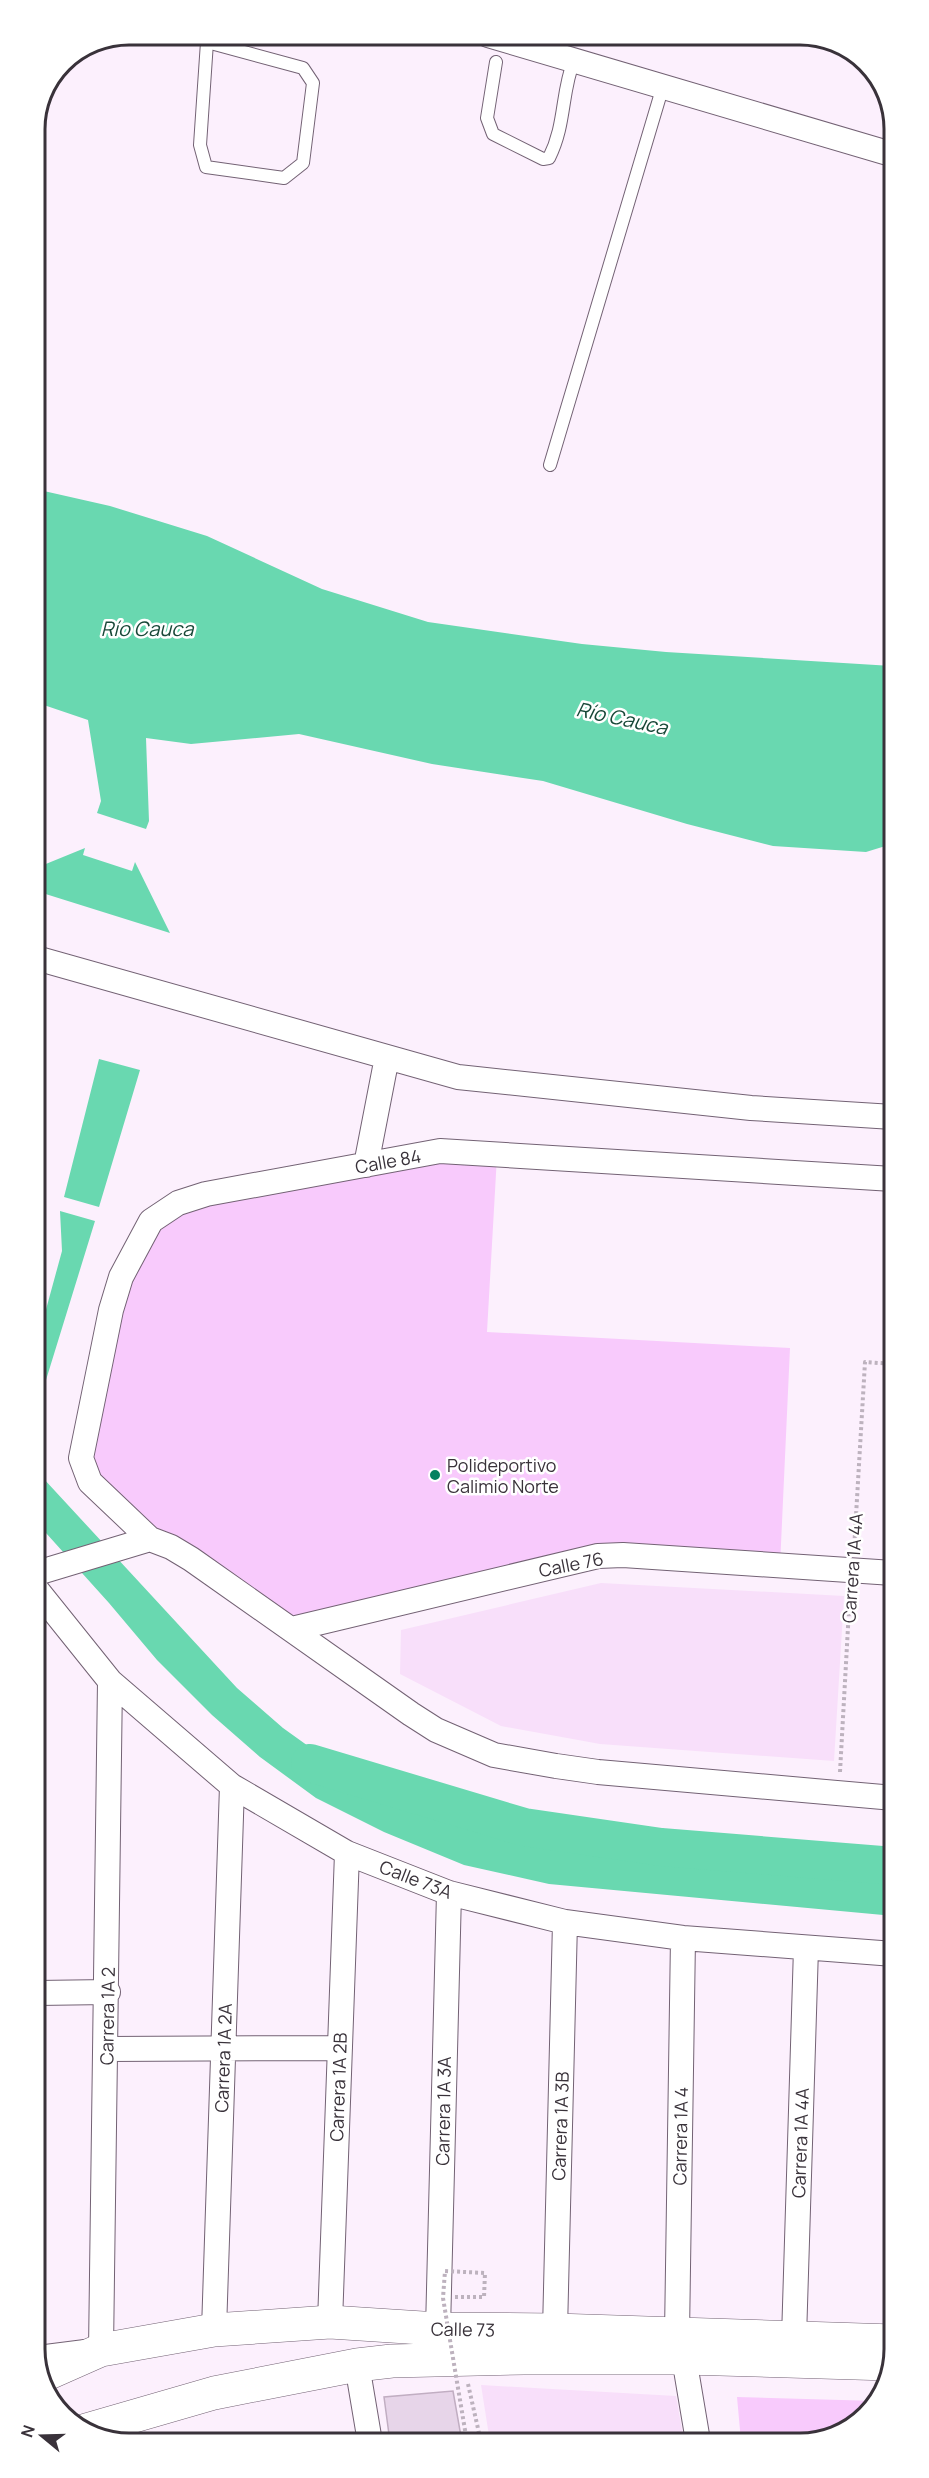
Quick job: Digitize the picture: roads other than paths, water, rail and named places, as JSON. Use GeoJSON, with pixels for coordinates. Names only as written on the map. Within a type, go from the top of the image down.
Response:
{"type":"FeatureCollection","features":[{"type":"Feature","properties":{"kind":"main road","name":"Calle 73"},"geometry":{"type":"LineString","coordinates":[[49,2373],[101,2350],[214,2330],[330,2322],[438,2329],[555,2330],[681,2346],[882,2363]]}},
{"type":"Feature","properties":{"kind":"main road","name":"Calle 73"},"geometry":{"type":"LineString","coordinates":[[97,2427],[214,2393],[357,2365],[392,2361],[513,2358],[794,2338],[884,2341]]}},
{"type":"Feature","properties":{"kind":"street"},"geometry":{"type":"LineString","coordinates":[[522,45],[884,152]]}},
{"type":"Feature","properties":{"kind":"street"},"geometry":{"type":"LineString","coordinates":[[45,961],[458,1077],[751,1108],[884,1116]]}},
{"type":"Feature","properties":{"kind":"street"},"geometry":{"type":"LineString","coordinates":[[366,1165],[387,1057]]}},
{"type":"Feature","properties":{"kind":"street","name":"Calle 84"},"geometry":{"type":"LineString","coordinates":[[150,1539],[90,1482],[81,1458],[111,1310],[121,1277],[151,1221],[178,1203],[206,1194],[440,1151],[884,1178]]}},
{"type":"Feature","properties":{"kind":"street"},"geometry":{"type":"LineString","coordinates":[[47,1570],[150,1539],[171,1547],[191,1558],[436,1730],[494,1755],[598,1772],[884,1797]]}},
{"type":"Feature","properties":{"kind":"street","name":"Calle 76"},"geometry":{"type":"LineString","coordinates":[[292,1629],[598,1556],[623,1555],[884,1572]]}},
{"type":"Feature","properties":{"kind":"street","name":"Calle 73A"},"geometry":{"type":"LineString","coordinates":[[45,1600],[110,1681],[232,1786],[347,1853],[449,1893],[565,1922],[683,1938],[884,1953]]}},
{"type":"Feature","properties":{"kind":"street","name":"Carrera 1A 2"},"geometry":{"type":"LineString","coordinates":[[101,2350],[108,1992],[110,1681]]}},
{"type":"Feature","properties":{"kind":"street","name":"Carrera 1A 2A"},"geometry":{"type":"LineString","coordinates":[[214,2330],[232,1786]]}},
{"type":"Feature","properties":{"kind":"street","name":"Carrera 1A 2B"},"geometry":{"type":"LineString","coordinates":[[330,2322],[347,1853]]}},
{"type":"Feature","properties":{"kind":"street","name":"Carrera 1A 3A"},"geometry":{"type":"LineString","coordinates":[[438,2329],[449,1893]]}},
{"type":"Feature","properties":{"kind":"street","name":"Carrera 1A 3B"},"geometry":{"type":"LineString","coordinates":[[555,2330],[565,1922]]}},
{"type":"Feature","properties":{"kind":"street","name":"Carrera 1A 4"},"geometry":{"type":"LineString","coordinates":[[683,1938],[681,2346],[697,2433]]}},
{"type":"Feature","properties":{"kind":"street","name":"Carrera 1A 4A"},"geometry":{"type":"LineString","coordinates":[[794,2338],[806,1948]]}},
{"type":"Feature","properties":{"kind":"street"},"geometry":{"type":"LineString","coordinates":[[45,1993],[108,1992]]}},
{"type":"Feature","properties":{"kind":"street"},"geometry":{"type":"LineString","coordinates":[[107,2049],[340,2048]]}},
{"type":"Feature","properties":{"kind":"street"},"geometry":{"type":"LineString","coordinates":[[46,2357],[101,2350]]}},
{"type":"Feature","properties":{"kind":"street"},"geometry":{"type":"LineString","coordinates":[[357,2365],[368,2433]]}},
{"type":"Feature","properties":{"kind":"lane"},"geometry":{"type":"LineString","coordinates":[[203,45],[200,146],[207,166],[284,178],[303,163],[313,83],[303,68],[226,45]]}},
{"type":"Feature","properties":{"kind":"lane"},"geometry":{"type":"LineString","coordinates":[[496,62],[487,118],[493,134],[543,159],[549,158],[562,125],[568,74],[574,60]]}},
{"type":"Feature","properties":{"kind":"lane"},"geometry":{"type":"LineString","coordinates":[[550,465],[663,86]]}},
{"type":"Feature","properties":{"kind":"water","name":"Río Cauca"},"geometry":{"type":"Polygon","coordinates":[[[45,491],[110,506],[207,536],[322,589],[428,622],[582,644],[666,652],[884,666],[884,846],[866,852],[773,846],[687,824],[543,781],[432,764],[299,734],[191,744],[146,738],[149,821],[146,829],[97,813],[101,801],[88,720],[45,705],[45,491]]]}},
{"type":"Feature","properties":{"kind":"water"},"geometry":{"type":"Polygon","coordinates":[[[85,848],[83,855],[132,871],[135,862],[170,933],[45,894],[45,864],[85,848]]]}},
{"type":"Feature","properties":{"kind":"water"},"geometry":{"type":"Polygon","coordinates":[[[99,1059],[140,1070],[99,1207],[64,1197],[99,1059]]]}},
{"type":"Feature","properties":{"kind":"water"},"geometry":{"type":"Polygon","coordinates":[[[60,1211],[95,1221],[45,1386],[45,1313],[62,1251],[60,1211]]]}},
{"type":"Feature","properties":{"kind":"water"},"geometry":{"type":"Polygon","coordinates":[[[45,1480],[237,1688],[283,1728],[336,1766],[399,1798],[475,1829],[555,1848],[884,1878],[884,1915],[549,1884],[464,1865],[384,1832],[316,1798],[260,1757],[212,1715],[157,1660],[45,1532],[45,1480]]]}},
{"type":"Feature","properties":{"kind":"waterway"},"geometry":{"type":"LineString","coordinates":[[310,1763],[524,1827],[661,1847],[884,1865]]}},
{"type":"Feature","properties":{"kind":"place","name":"Polideportivo Calimio Norte"},"geometry":{"type":"Point","coordinates":[435,1475]}}]}
